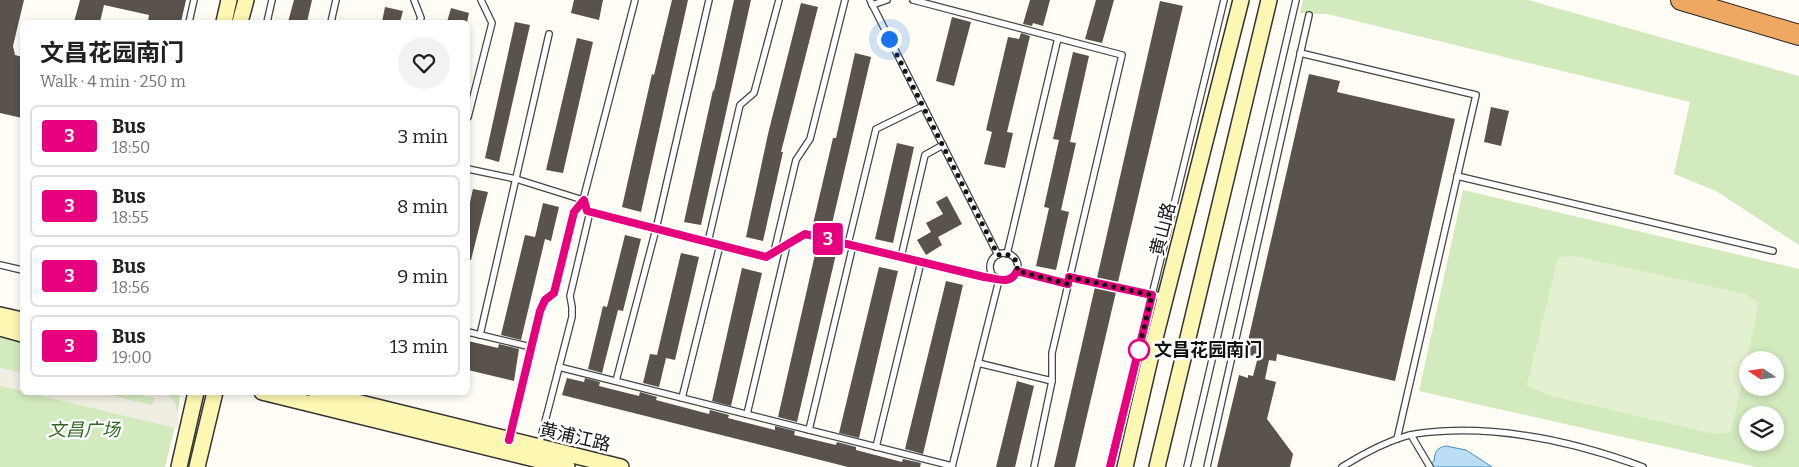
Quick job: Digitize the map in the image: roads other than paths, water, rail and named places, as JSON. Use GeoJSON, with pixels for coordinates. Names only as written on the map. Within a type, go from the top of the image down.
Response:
{"type":"FeatureCollection","features":[{"type":"Feature","properties":{"kind":"highway"},"geometry":{"type":"LineString","coordinates":[[1682,0],[1799,34]]}},
{"type":"Feature","properties":{"kind":"main road"},"geometry":{"type":"LineString","coordinates":[[224,20],[229,0]]}},
{"type":"Feature","properties":{"kind":"main road"},"geometry":{"type":"LineString","coordinates":[[241,20],[246,0]]}},
{"type":"Feature","properties":{"kind":"main road","name":"黄山路"},"geometry":{"type":"LineString","coordinates":[[1124,467],[1159,296],[1240,0]]}},
{"type":"Feature","properties":{"kind":"main road"},"geometry":{"type":"LineString","coordinates":[[1157,467],[1270,0]]}},
{"type":"Feature","properties":{"kind":"main road"},"geometry":{"type":"LineString","coordinates":[[0,315],[20,320]]}},
{"type":"Feature","properties":{"kind":"main road"},"geometry":{"type":"LineString","coordinates":[[0,328],[20,333]]}},
{"type":"Feature","properties":{"kind":"main road"},"geometry":{"type":"LineString","coordinates":[[179,467],[195,395]]}},
{"type":"Feature","properties":{"kind":"main road"},"geometry":{"type":"LineString","coordinates":[[197,467],[214,395]]}},
{"type":"Feature","properties":{"kind":"main road","name":"黄浦江路"},"geometry":{"type":"LineString","coordinates":[[274,395],[567,467]]}},
{"type":"Feature","properties":{"kind":"main road","name":"黄浦江路"},"geometry":{"type":"LineString","coordinates":[[328,395],[621,467]]}},
{"type":"Feature","properties":{"kind":"lane"},"geometry":{"type":"LineString","coordinates":[[189,20],[194,0]]}},
{"type":"Feature","properties":{"kind":"lane"},"geometry":{"type":"LineString","coordinates":[[267,20],[272,0]]}},
{"type":"Feature","properties":{"kind":"lane"},"geometry":{"type":"LineString","coordinates":[[331,20],[336,0]]}},
{"type":"Feature","properties":{"kind":"lane"},"geometry":{"type":"LineString","coordinates":[[414,0],[420,20]]}},
{"type":"Feature","properties":{"kind":"lane"},"geometry":{"type":"LineString","coordinates":[[470,109],[492,23],[481,0]]}},
{"type":"Feature","properties":{"kind":"lane"},"geometry":{"type":"LineString","coordinates":[[509,440],[540,311],[545,300],[554,293],[574,212],[584,200],[635,0]]}},
{"type":"Feature","properties":{"kind":"lane"},"geometry":{"type":"LineString","coordinates":[[616,381],[656,229],[709,0]]}},
{"type":"Feature","properties":{"kind":"lane"},"geometry":{"type":"LineString","coordinates":[[708,242],[740,106],[754,93],[779,0]]}},
{"type":"Feature","properties":{"kind":"lane"},"geometry":{"type":"LineString","coordinates":[[774,252],[796,160],[810,139],[845,0]]}},
{"type":"Feature","properties":{"kind":"lane"},"geometry":{"type":"LineString","coordinates":[[886,0],[871,2],[998,255]]}},
{"type":"Feature","properties":{"kind":"lane"},"geometry":{"type":"LineString","coordinates":[[913,0],[1122,54],[1052,353],[1052,381],[1034,467]]}},
{"type":"Feature","properties":{"kind":"lane"},"geometry":{"type":"LineString","coordinates":[[1110,467],[1159,296],[1224,0]]}},
{"type":"Feature","properties":{"kind":"lane"},"geometry":{"type":"LineString","coordinates":[[1187,467],[1296,0]]}},
{"type":"Feature","properties":{"kind":"lane"},"geometry":{"type":"LineString","coordinates":[[1207,467],[1309,15]]}},
{"type":"Feature","properties":{"kind":"lane"},"geometry":{"type":"LineString","coordinates":[[480,335],[549,34]]}},
{"type":"Feature","properties":{"kind":"lane"},"geometry":{"type":"LineString","coordinates":[[1007,254],[1058,38]]}},
{"type":"Feature","properties":{"kind":"lane"},"geometry":{"type":"LineString","coordinates":[[1300,53],[1476,95],[1396,439]]}},
{"type":"Feature","properties":{"kind":"lane"},"geometry":{"type":"LineString","coordinates":[[809,430],[876,129],[923,106]]}},
{"type":"Feature","properties":{"kind":"lane"},"geometry":{"type":"LineString","coordinates":[[901,257],[925,155],[943,145]]}},
{"type":"Feature","properties":{"kind":"lane"},"geometry":{"type":"LineString","coordinates":[[470,169],[516,180],[584,200]]}},
{"type":"Feature","properties":{"kind":"lane"},"geometry":{"type":"LineString","coordinates":[[1457,176],[1772,251]]}},
{"type":"Feature","properties":{"kind":"lane"},"geometry":{"type":"LineString","coordinates":[[538,447],[572,317],[570,296],[589,216],[584,200]]}},
{"type":"Feature","properties":{"kind":"lane"},"geometry":{"type":"LineString","coordinates":[[587,211],[766,257],[805,234],[984,277],[997,279],[1008,280],[1017,271],[1017,262],[1011,255],[998,255],[992,261],[990,265],[992,274],[997,279]]}},
{"type":"Feature","properties":{"kind":"lane"},"geometry":{"type":"LineString","coordinates":[[747,414],[787,244]]}},
{"type":"Feature","properties":{"kind":"lane"},"geometry":{"type":"LineString","coordinates":[[682,398],[720,245]]}},
{"type":"Feature","properties":{"kind":"lane"},"geometry":{"type":"LineString","coordinates":[[876,447],[921,262]]}},
{"type":"Feature","properties":{"kind":"lane"},"geometry":{"type":"LineString","coordinates":[[0,265],[20,270]]}},
{"type":"Feature","properties":{"kind":"lane"},"geometry":{"type":"LineString","coordinates":[[1017,271],[1068,284]]}},
{"type":"Feature","properties":{"kind":"lane"},"geometry":{"type":"LineString","coordinates":[[1069,277],[1159,296]]}},
{"type":"Feature","properties":{"kind":"lane"},"geometry":{"type":"LineString","coordinates":[[559,367],[952,467],[997,279]]}},
{"type":"Feature","properties":{"kind":"lane"},"geometry":{"type":"LineString","coordinates":[[470,332],[531,348]]}},
{"type":"Feature","properties":{"kind":"lane"},"geometry":{"type":"LineString","coordinates":[[978,363],[1052,381]]}},
{"type":"Feature","properties":{"kind":"lane"},"geometry":{"type":"LineString","coordinates":[[1342,467],[1396,439],[1429,432],[1471,430],[1528,437],[1583,447],[1643,467]]}},
{"type":"Feature","properties":{"kind":"lane"},"geometry":{"type":"LineString","coordinates":[[1411,435],[1430,467]]}},
{"type":"Feature","properties":{"kind":"water"},"geometry":{"type":"Polygon","coordinates":[[[1446,446],[1466,450],[1492,467],[1427,467],[1434,461],[1438,449],[1446,446]]]}},
{"type":"Feature","properties":{"kind":"place","name":"文昌花园南门"},"geometry":{"type":"Point","coordinates":[1139,350]}},
{"type":"Feature","properties":{"kind":"park label","name":"文昌广场"},"geometry":{"type":"Point","coordinates":[84,430]}}]}
